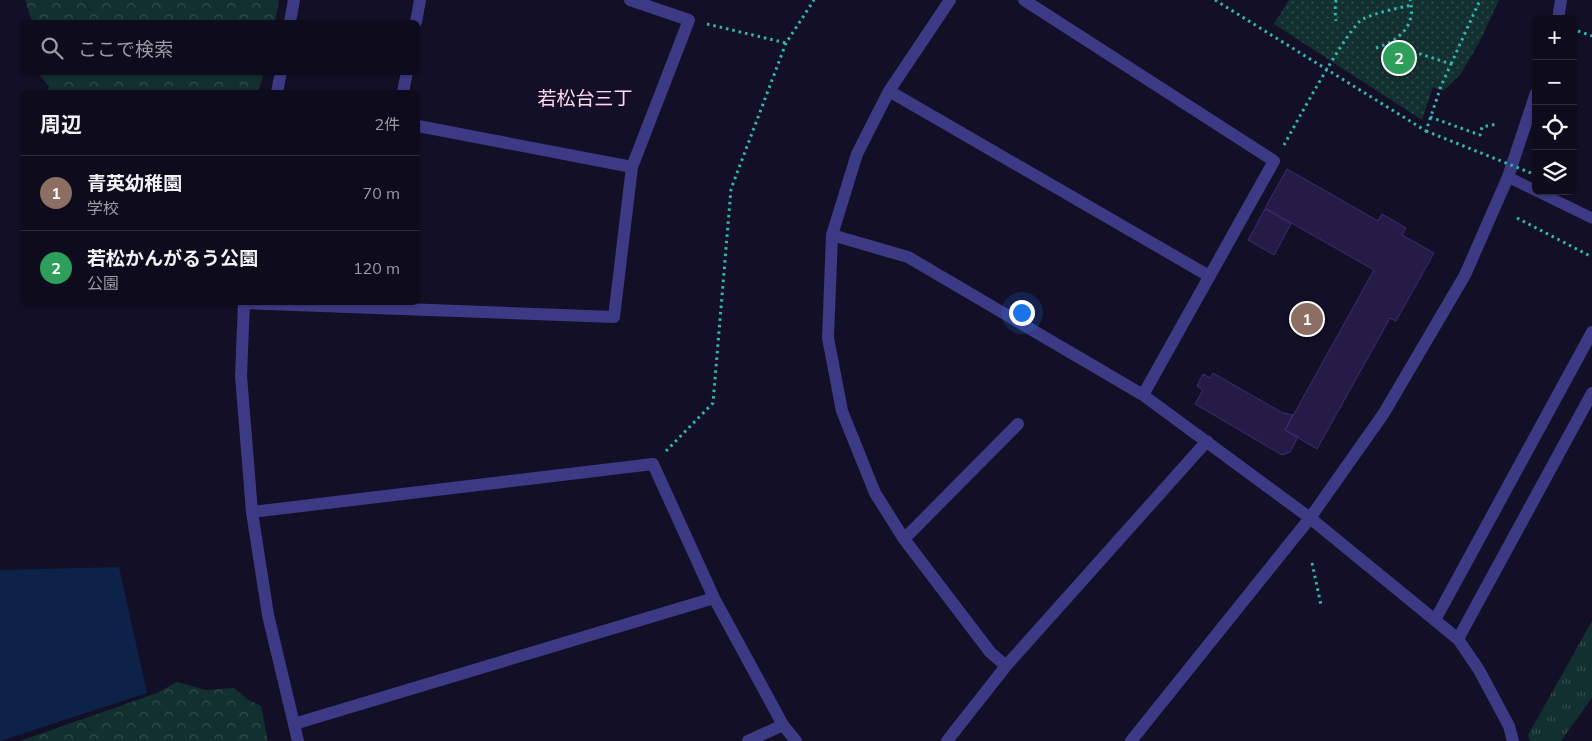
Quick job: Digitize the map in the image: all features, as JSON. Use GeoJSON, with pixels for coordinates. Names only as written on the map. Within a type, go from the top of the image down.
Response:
{"type":"FeatureCollection","features":[{"type":"Feature","properties":{"kind":"street"},"geometry":{"type":"LineString","coordinates":[[290,20],[294,0]]}},
{"type":"Feature","properties":{"kind":"street"},"geometry":{"type":"LineString","coordinates":[[416,20],[420,0]]}},
{"type":"Feature","properties":{"kind":"street"},"geometry":{"type":"LineString","coordinates":[[373,305],[614,317],[632,167],[689,20],[630,0]]}},
{"type":"Feature","properties":{"kind":"street"},"geometry":{"type":"LineString","coordinates":[[950,0],[889,91],[857,154],[832,235],[828,338],[842,411],[875,494],[904,539],[990,652],[1006,666]]}},
{"type":"Feature","properties":{"kind":"street"},"geometry":{"type":"LineString","coordinates":[[1024,0],[1274,161],[1143,395]]}},
{"type":"Feature","properties":{"kind":"street"},"geometry":{"type":"LineString","coordinates":[[1559,15],[1561,0]]}},
{"type":"Feature","properties":{"kind":"street"},"geometry":{"type":"LineString","coordinates":[[277,90],[280,75]]}},
{"type":"Feature","properties":{"kind":"street"},"geometry":{"type":"LineString","coordinates":[[403,90],[406,75]]}},
{"type":"Feature","properties":{"kind":"street"},"geometry":{"type":"LineString","coordinates":[[889,91],[1209,276]]}},
{"type":"Feature","properties":{"kind":"street"},"geometry":{"type":"LineString","coordinates":[[1131,741],[1310,518],[1384,413],[1465,275],[1508,177],[1532,105]]}},
{"type":"Feature","properties":{"kind":"street"},"geometry":{"type":"LineString","coordinates":[[420,126],[632,167]]}},
{"type":"Feature","properties":{"kind":"street"},"geometry":{"type":"LineString","coordinates":[[832,235],[908,257],[1143,395],[1207,441],[1310,518],[1458,640],[1479,670],[1508,726],[1513,741]]}},
{"type":"Feature","properties":{"kind":"street"},"geometry":{"type":"LineString","coordinates":[[244,305],[241,376],[252,512],[268,616],[298,741]]}},
{"type":"Feature","properties":{"kind":"street"},"geometry":{"type":"LineString","coordinates":[[1435,620],[1592,332]]}},
{"type":"Feature","properties":{"kind":"street"},"geometry":{"type":"LineString","coordinates":[[1458,640],[1592,393]]}},
{"type":"Feature","properties":{"kind":"street"},"geometry":{"type":"LineString","coordinates":[[904,539],[1018,424]]}},
{"type":"Feature","properties":{"kind":"street"},"geometry":{"type":"LineString","coordinates":[[947,741],[1006,666],[1207,441]]}},
{"type":"Feature","properties":{"kind":"street"},"geometry":{"type":"LineString","coordinates":[[252,512],[653,464],[714,598],[783,725],[796,741]]}},
{"type":"Feature","properties":{"kind":"street"},"geometry":{"type":"LineString","coordinates":[[294,724],[714,598]]}},
{"type":"Feature","properties":{"kind":"street"},"geometry":{"type":"LineString","coordinates":[[748,741],[783,725]]}},
{"type":"Feature","properties":{"kind":"lane"},"geometry":{"type":"LineString","coordinates":[[1508,177],[1592,218]]}},
{"type":"Feature","properties":{"kind":"path"},"geometry":{"type":"LineString","coordinates":[[653,464],[713,403],[730,189],[786,44],[814,0]]}},
{"type":"Feature","properties":{"kind":"path"},"geometry":{"type":"LineString","coordinates":[[1215,0],[1426,131],[1532,173]]}},
{"type":"Feature","properties":{"kind":"path"},"geometry":{"type":"LineString","coordinates":[[1336,0],[1336,21]]}},
{"type":"Feature","properties":{"kind":"path"},"geometry":{"type":"LineString","coordinates":[[1376,48],[1399,38],[1406,28],[1410,17],[1410,0]]}},
{"type":"Feature","properties":{"kind":"path"},"geometry":{"type":"LineString","coordinates":[[1426,131],[1451,64],[1480,0]]}},
{"type":"Feature","properties":{"kind":"path"},"geometry":{"type":"LineString","coordinates":[[1274,161],[1327,71],[1361,19],[1411,5]]}},
{"type":"Feature","properties":{"kind":"path"},"geometry":{"type":"LineString","coordinates":[[689,20],[786,44]]}},
{"type":"Feature","properties":{"kind":"path"},"geometry":{"type":"LineString","coordinates":[[1578,31],[1592,36]]}},
{"type":"Feature","properties":{"kind":"path"},"geometry":{"type":"LineString","coordinates":[[1408,50],[1451,64]]}},
{"type":"Feature","properties":{"kind":"path"},"geometry":{"type":"LineString","coordinates":[[1430,117],[1480,135],[1482,127],[1497,124]]}},
{"type":"Feature","properties":{"kind":"path"},"geometry":{"type":"LineString","coordinates":[[1517,218],[1592,257]]}},
{"type":"Feature","properties":{"kind":"path"},"geometry":{"type":"LineString","coordinates":[[1312,563],[1321,604]]}},
{"type":"Feature","properties":{"kind":"green space"},"geometry":{"type":"Polygon","coordinates":[[[25,0],[279,0],[275,20],[31,20],[25,0]]]}},
{"type":"Feature","properties":{"kind":"green space"},"geometry":{"type":"Polygon","coordinates":[[[1289,0],[1499,0],[1480,41],[1460,75],[1443,91],[1433,87],[1422,120],[1274,24],[1289,0]]]}},
{"type":"Feature","properties":{"kind":"green space"},"geometry":{"type":"Polygon","coordinates":[[[40,75],[263,75],[259,90],[48,90],[49,86],[40,75]]]}},
{"type":"Feature","properties":{"kind":"green space"},"geometry":{"type":"Polygon","coordinates":[[[1592,621],[1592,698],[1561,741],[1530,741],[1528,735],[1592,621]]]}},
{"type":"Feature","properties":{"kind":"green space"},"geometry":{"type":"Polygon","coordinates":[[[177,682],[206,690],[234,688],[247,699],[261,706],[268,741],[20,741],[157,693],[177,682]]]}},
{"type":"Feature","properties":{"kind":"water"},"geometry":{"type":"Polygon","coordinates":[[[119,567],[147,693],[0,741],[0,570],[119,567]]]}},
{"type":"Feature","properties":{"kind":"building"},"geometry":{"type":"Polygon","coordinates":[[[1287,169],[1378,221],[1382,214],[1406,228],[1402,235],[1434,253],[1396,321],[1390,318],[1317,449],[1285,430],[1374,270],[1265,208],[1287,169]]]}},
{"type":"Feature","properties":{"kind":"building"},"geometry":{"type":"Polygon","coordinates":[[[1265,209],[1291,224],[1274,255],[1248,240],[1265,209]]]}},
{"type":"Feature","properties":{"kind":"building"},"geometry":{"type":"Polygon","coordinates":[[[1213,373],[1283,413],[1293,415],[1285,430],[1298,437],[1290,452],[1282,455],[1195,404],[1203,390],[1197,386],[1203,374],[1210,378],[1213,373]]]}},
{"type":"Feature","properties":{"kind":"place","name":"若松かんがるう公園"},"geometry":{"type":"Point","coordinates":[1399,58]}},
{"type":"Feature","properties":{"kind":"place","name":"青英幼稚園"},"geometry":{"type":"Point","coordinates":[1307,319]}},
{"type":"Feature","properties":{"kind":"district","name":"若松台三丁"},"geometry":{"type":"Point","coordinates":[585,98]}}]}
